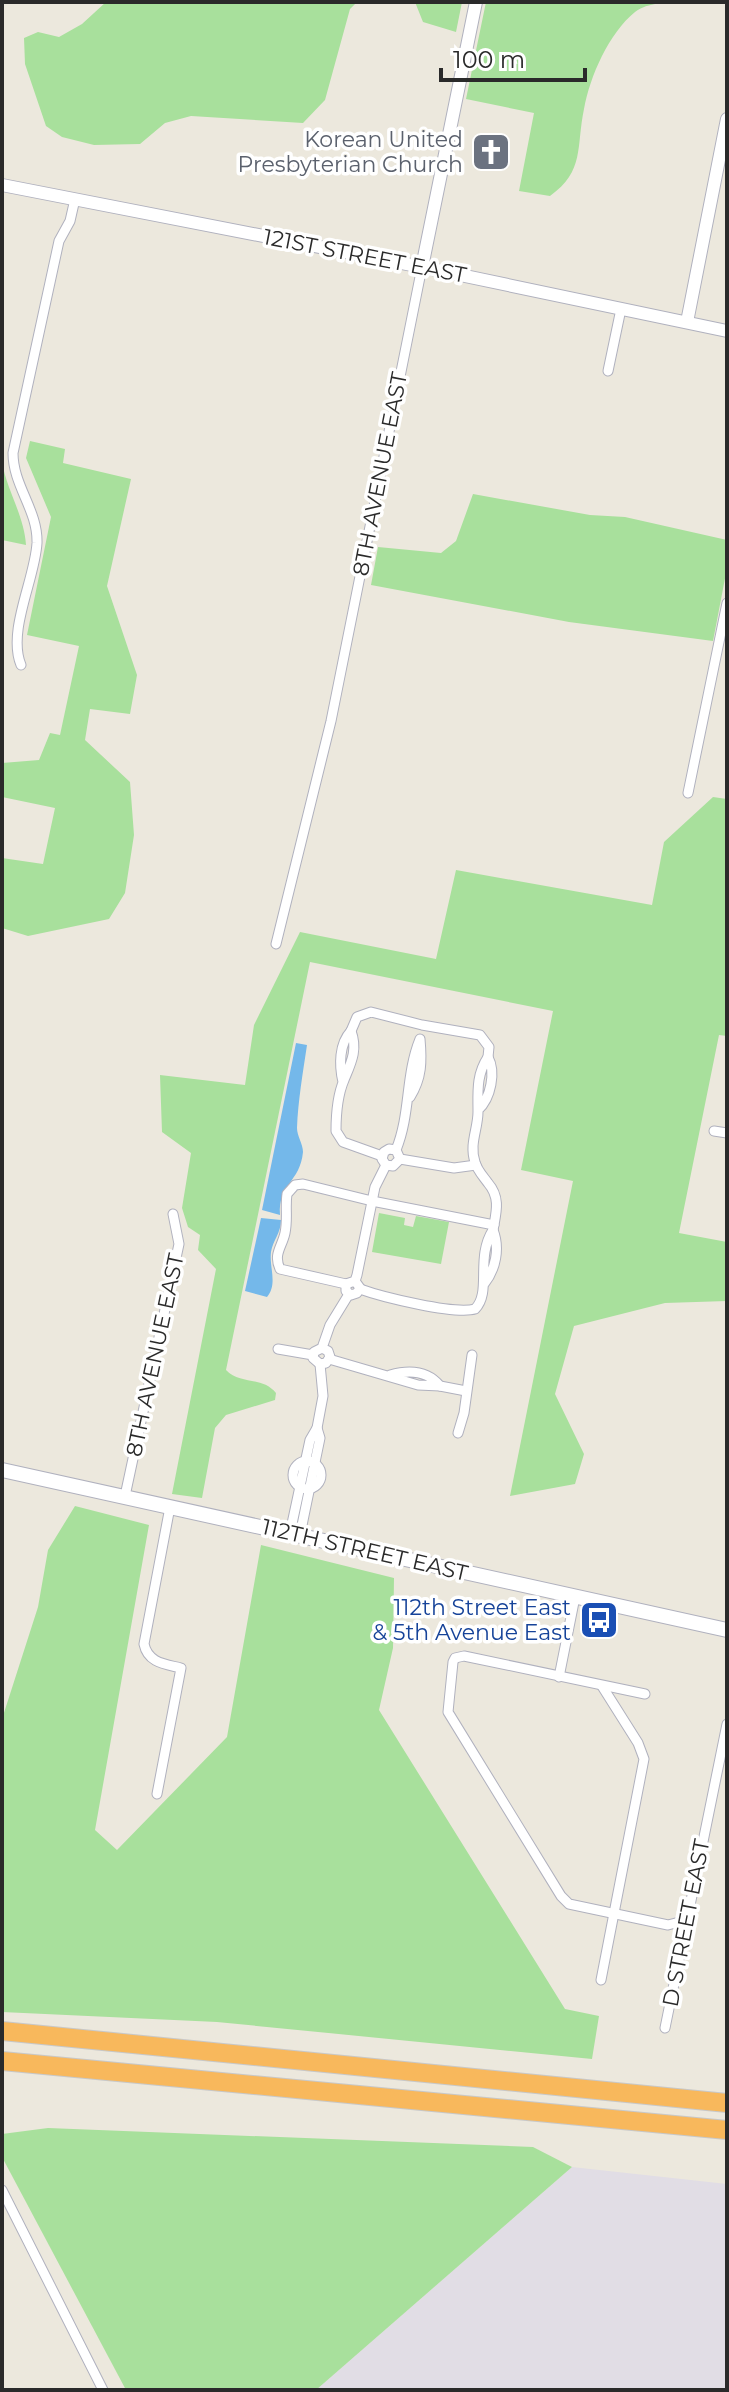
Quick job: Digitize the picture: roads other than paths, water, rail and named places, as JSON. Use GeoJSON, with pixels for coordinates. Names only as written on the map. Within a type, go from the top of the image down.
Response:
{"type":"FeatureCollection","features":[{"type":"Feature","properties":{"kind":"highway"},"geometry":{"type":"LineString","coordinates":[[2,2031],[727,2103]]}},
{"type":"Feature","properties":{"kind":"highway"},"geometry":{"type":"LineString","coordinates":[[2,2061],[727,2130]]}},
{"type":"Feature","properties":{"kind":"main road","name":"112TH STREET EAST"},"geometry":{"type":"LineString","coordinates":[[2,1470],[727,1630]]}},
{"type":"Feature","properties":{"kind":"street","name":"8TH AVENUE EAST"},"geometry":{"type":"LineString","coordinates":[[276,944],[331,722],[476,2]]}},
{"type":"Feature","properties":{"kind":"street"},"geometry":{"type":"LineString","coordinates":[[687,322],[727,119]]}},
{"type":"Feature","properties":{"kind":"street","name":"121ST STREET EAST"},"geometry":{"type":"LineString","coordinates":[[2,185],[422,267],[727,331]]}},
{"type":"Feature","properties":{"kind":"street"},"geometry":{"type":"LineString","coordinates":[[21,665],[16,643],[35,555],[36,530],[16,478],[13,453],[59,241],[70,221],[75,199]]}},
{"type":"Feature","properties":{"kind":"street"},"geometry":{"type":"LineString","coordinates":[[608,371],[621,309]]}},
{"type":"Feature","properties":{"kind":"street"},"geometry":{"type":"LineString","coordinates":[[688,793],[727,603]]}},
{"type":"Feature","properties":{"kind":"street"},"geometry":{"type":"LineString","coordinates":[[422,1025],[423,1063],[410,1097],[404,1132],[393,1166],[343,1142],[336,1131],[343,1082],[340,1070],[342,1048],[357,1017],[371,1012],[480,1035],[487,1042],[491,1063],[490,1087],[485,1104],[478,1110],[473,1142],[476,1165],[495,1193],[497,1208],[493,1228],[496,1236],[495,1263],[484,1284],[481,1303],[465,1312],[406,1302],[280,1269],[276,1256],[286,1232],[287,1194],[295,1185],[303,1184],[493,1228]]}},
{"type":"Feature","properties":{"kind":"street"},"geometry":{"type":"LineString","coordinates":[[714,1131],[727,1133]]}},
{"type":"Feature","properties":{"kind":"street"},"geometry":{"type":"LineString","coordinates":[[322,1348],[330,1325],[352,1287],[375,1187],[389,1149],[398,1155],[454,1168],[476,1165]]}},
{"type":"Feature","properties":{"kind":"street","name":"8TH AVENUE EAST"},"geometry":{"type":"LineString","coordinates":[[125,1496],[179,1244],[173,1214]]}},
{"type":"Feature","properties":{"kind":"street"},"geometry":{"type":"LineString","coordinates":[[278,1349],[313,1355]]}},
{"type":"Feature","properties":{"kind":"street"},"geometry":{"type":"LineString","coordinates":[[310,1463],[320,1438],[317,1428],[325,1362],[328,1351],[316,1349],[313,1355],[315,1361],[325,1362],[390,1375],[418,1385],[466,1391]]}},
{"type":"Feature","properties":{"kind":"street"},"geometry":{"type":"LineString","coordinates":[[458,1433],[472,1355]]}},
{"type":"Feature","properties":{"kind":"street"},"geometry":{"type":"LineString","coordinates":[[310,1463],[320,1470],[321,1478],[317,1485],[305,1488],[295,1481],[294,1472],[298,1465],[310,1463]]}},
{"type":"Feature","properties":{"kind":"street"},"geometry":{"type":"LineString","coordinates":[[295,1534],[305,1488]]}},
{"type":"Feature","properties":{"kind":"street"},"geometry":{"type":"LineString","coordinates":[[157,1794],[181,1668],[152,1659],[146,1653],[144,1644],[170,1507]]}},
{"type":"Feature","properties":{"kind":"street"},"geometry":{"type":"LineString","coordinates":[[559,1677],[575,1597]]}},
{"type":"Feature","properties":{"kind":"street"},"geometry":{"type":"LineString","coordinates":[[645,1694],[464,1656],[455,1658],[453,1662],[448,1712],[561,1896],[573,1905],[668,1925],[687,1920]]}},
{"type":"Feature","properties":{"kind":"street"},"geometry":{"type":"LineString","coordinates":[[601,1980],[644,1759],[638,1743],[602,1686]]}},
{"type":"Feature","properties":{"kind":"street","name":"D STREET EAST"},"geometry":{"type":"LineString","coordinates":[[665,2028],[727,1724]]}},
{"type":"Feature","properties":{"kind":"street"},"geometry":{"type":"LineString","coordinates":[[2,2190],[103,2390]]}},
{"type":"Feature","properties":{"kind":"water"},"geometry":{"type":"Polygon","coordinates":[[[296,1043],[307,1045],[297,1128],[303,1152],[298,1170],[282,1196],[280,1215],[262,1210],[296,1043]]]}},
{"type":"Feature","properties":{"kind":"water"},"geometry":{"type":"Polygon","coordinates":[[[261,1218],[281,1220],[271,1252],[273,1281],[267,1297],[245,1291],[261,1218]]]}},
{"type":"Feature","properties":{"kind":"place","name":"Korean United Presbyterian Church"},"geometry":{"type":"Point","coordinates":[491,152]}},
{"type":"Feature","properties":{"kind":"place","name":"112th Street East & 5th Avenue East"},"geometry":{"type":"Point","coordinates":[599,1620]}}]}
